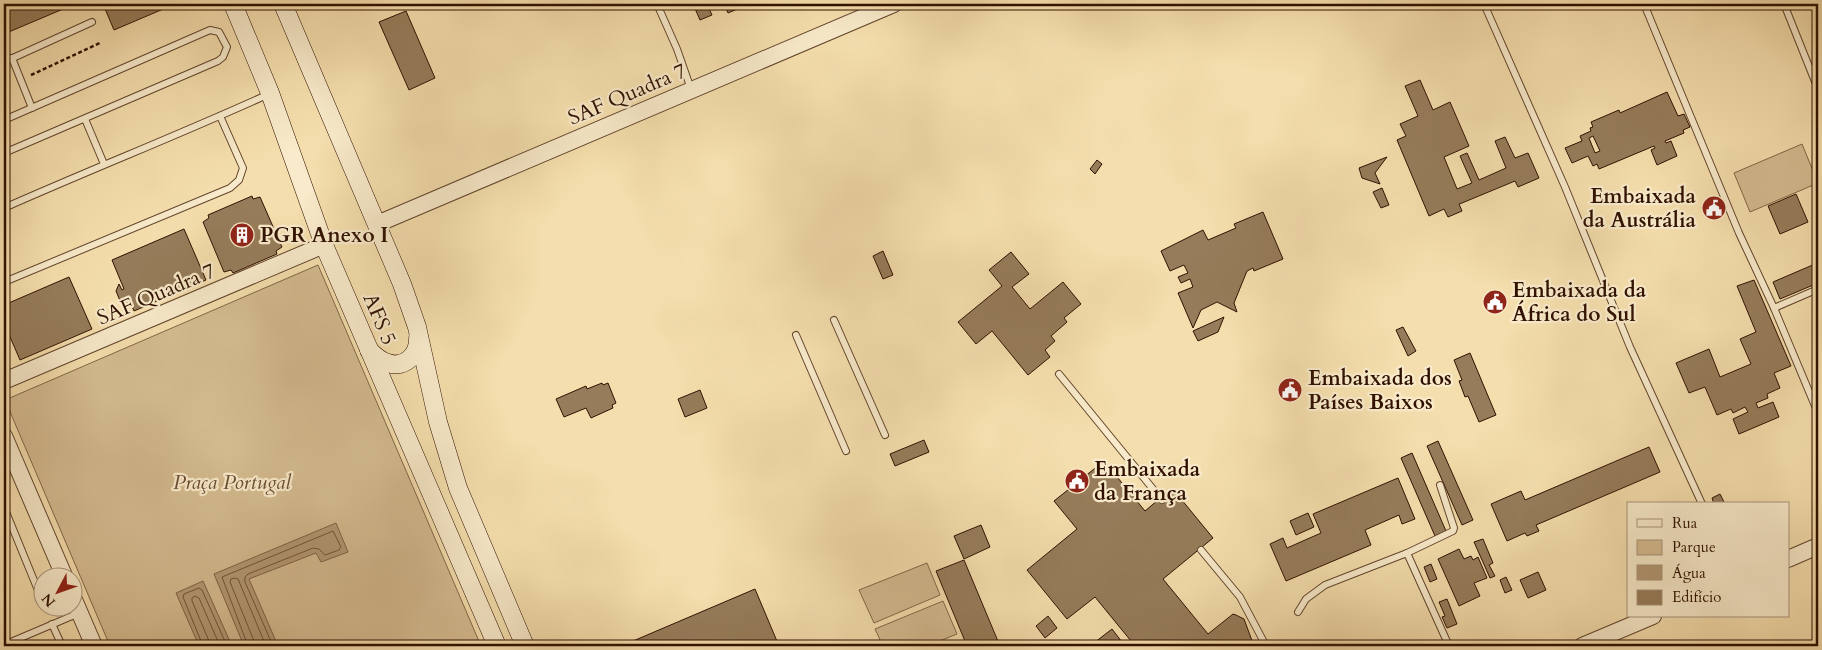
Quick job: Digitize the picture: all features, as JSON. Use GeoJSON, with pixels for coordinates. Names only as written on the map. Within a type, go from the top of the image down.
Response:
{"type":"FeatureCollection","features":[{"type":"Feature","properties":{"kind":"main road","name":"AFS 5"},"geometry":{"type":"LineString","coordinates":[[232,4],[270,93],[324,245],[497,646]]}},
{"type":"Feature","properties":{"kind":"main road","name":"AFS 5"},"geometry":{"type":"LineString","coordinates":[[283,4],[402,284],[417,327],[438,422],[458,488],[525,646]]}},
{"type":"Feature","properties":{"kind":"main road"},"geometry":{"type":"LineString","coordinates":[[368,349],[386,363],[405,362],[414,355],[419,346],[417,327]]}},
{"type":"Feature","properties":{"kind":"street","name":"SAF Quadra 7"},"geometry":{"type":"LineString","coordinates":[[377,224],[894,4]]}},
{"type":"Feature","properties":{"kind":"street","name":"SAF Quadra 7"},"geometry":{"type":"LineString","coordinates":[[4,381],[324,245]]}},
{"type":"Feature","properties":{"kind":"street"},"geometry":{"type":"LineString","coordinates":[[4,436],[61,568]]}},
{"type":"Feature","properties":{"kind":"street"},"geometry":{"type":"LineString","coordinates":[[1790,558],[1818,546]]}},
{"type":"Feature","properties":{"kind":"street"},"geometry":{"type":"LineString","coordinates":[[82,617],[94,646]]}},
{"type":"Feature","properties":{"kind":"street"},"geometry":{"type":"LineString","coordinates":[[1582,646],[1648,618]]}},
{"type":"Feature","properties":{"kind":"lane"},"geometry":{"type":"LineString","coordinates":[[657,4],[677,49],[691,89]]}},
{"type":"Feature","properties":{"kind":"lane"},"geometry":{"type":"LineString","coordinates":[[1484,4],[1565,187],[1630,347],[1701,502]]}},
{"type":"Feature","properties":{"kind":"lane"},"geometry":{"type":"LineString","coordinates":[[1644,4],[1739,233],[1774,308],[1818,413]]}},
{"type":"Feature","properties":{"kind":"lane"},"geometry":{"type":"LineString","coordinates":[[1784,4],[1818,89]]}},
{"type":"Feature","properties":{"kind":"lane"},"geometry":{"type":"LineString","coordinates":[[4,62],[92,22]]}},
{"type":"Feature","properties":{"kind":"lane"},"geometry":{"type":"LineString","coordinates":[[4,120],[210,30],[219,32],[226,47],[223,57],[218,61],[4,153]]}},
{"type":"Feature","properties":{"kind":"lane"},"geometry":{"type":"LineString","coordinates":[[12,58],[32,108]]}},
{"type":"Feature","properties":{"kind":"lane"},"geometry":{"type":"LineString","coordinates":[[4,208],[270,93]]}},
{"type":"Feature","properties":{"kind":"lane"},"geometry":{"type":"LineString","coordinates":[[4,280],[9,280],[230,188],[239,180],[243,168],[220,116]]}},
{"type":"Feature","properties":{"kind":"lane"},"geometry":{"type":"LineString","coordinates":[[85,118],[104,164]]}},
{"type":"Feature","properties":{"kind":"lane"},"geometry":{"type":"LineString","coordinates":[[1774,308],[1818,289]]}},
{"type":"Feature","properties":{"kind":"lane"},"geometry":{"type":"LineString","coordinates":[[834,320],[885,435]]}},
{"type":"Feature","properties":{"kind":"lane"},"geometry":{"type":"LineString","coordinates":[[796,335],[846,451]]}},
{"type":"Feature","properties":{"kind":"lane"},"geometry":{"type":"LineString","coordinates":[[1059,374],[1162,500]]}},
{"type":"Feature","properties":{"kind":"lane"},"geometry":{"type":"LineString","coordinates":[[1298,612],[1306,599],[1325,585],[1407,553],[1453,531],[1454,528],[1440,485]]}},
{"type":"Feature","properties":{"kind":"lane"},"geometry":{"type":"LineString","coordinates":[[4,508],[32,576]]}},
{"type":"Feature","properties":{"kind":"lane"},"geometry":{"type":"LineString","coordinates":[[1202,550],[1240,597],[1266,646]]}},
{"type":"Feature","properties":{"kind":"lane"},"geometry":{"type":"LineString","coordinates":[[1407,553],[1449,646]]}},
{"type":"Feature","properties":{"kind":"lane"},"geometry":{"type":"LineString","coordinates":[[4,645],[66,618]]}},
{"type":"Feature","properties":{"kind":"lane"},"geometry":{"type":"LineString","coordinates":[[52,624],[62,646]]}},
{"type":"Feature","properties":{"kind":"path"},"geometry":{"type":"LineString","coordinates":[[20,79],[100,43]]}},
{"type":"Feature","properties":{"kind":"green space"},"geometry":{"type":"Polygon","coordinates":[[[1802,144],[1818,183],[1750,212],[1734,173],[1802,144]]]}},
{"type":"Feature","properties":{"kind":"green space","name":"Praça Portugal"},"geometry":{"type":"Polygon","coordinates":[[[318,265],[481,646],[110,646],[82,580],[82,568],[77,568],[5,400],[318,265]]]}},
{"type":"Feature","properties":{"kind":"green space"},"geometry":{"type":"Polygon","coordinates":[[[927,563],[940,595],[874,623],[859,590],[927,563]]]}},
{"type":"Feature","properties":{"kind":"green space"},"geometry":{"type":"Polygon","coordinates":[[[943,601],[957,634],[927,646],[883,646],[875,629],[943,601]]]}},
{"type":"Feature","properties":{"kind":"water"},"geometry":{"type":"Polygon","coordinates":[[[336,523],[348,552],[321,562],[316,553],[249,579],[278,646],[252,646],[251,644],[244,646],[214,574],[336,523]]]}},
{"type":"Feature","properties":{"kind":"water"},"geometry":{"type":"Polygon","coordinates":[[[203,581],[232,646],[199,646],[176,593],[203,581]]]}},
{"type":"Feature","properties":{"kind":"building"},"geometry":{"type":"Polygon","coordinates":[[[4,4],[75,4],[4,34],[4,4]]]}},
{"type":"Feature","properties":{"kind":"building"},"geometry":{"type":"Polygon","coordinates":[[[103,4],[175,4],[114,30],[103,4]]]}},
{"type":"Feature","properties":{"kind":"building"},"geometry":{"type":"Polygon","coordinates":[[[693,4],[707,4],[712,15],[700,20],[693,4]]]}},
{"type":"Feature","properties":{"kind":"building"},"geometry":{"type":"Polygon","coordinates":[[[724,4],[749,4],[728,13],[724,4]]]}},
{"type":"Feature","properties":{"kind":"building"},"geometry":{"type":"Polygon","coordinates":[[[406,11],[435,78],[409,90],[379,22],[406,11]]]}},
{"type":"Feature","properties":{"kind":"building"},"geometry":{"type":"Polygon","coordinates":[[[1420,80],[1433,110],[1450,102],[1469,146],[1444,157],[1457,189],[1472,183],[1460,156],[1467,153],[1479,180],[1506,168],[1495,141],[1505,137],[1515,158],[1528,153],[1539,178],[1518,187],[1515,181],[1459,204],[1462,211],[1448,217],[1444,209],[1429,216],[1397,140],[1406,136],[1400,124],[1418,116],[1405,86],[1420,80]]]}},
{"type":"Feature","properties":{"kind":"building"},"geometry":{"type":"Polygon","coordinates":[[[1667,92],[1678,116],[1684,114],[1690,127],[1683,130],[1684,133],[1665,141],[1666,143],[1671,141],[1677,156],[1657,165],[1651,150],[1655,148],[1654,146],[1599,169],[1597,164],[1593,166],[1588,156],[1572,163],[1565,148],[1582,141],[1580,136],[1591,131],[1590,128],[1593,127],[1591,122],[1619,110],[1620,113],[1667,92]],[[1593,136],[1589,138],[1595,153],[1600,151],[1593,136]]]}},
{"type":"Feature","properties":{"kind":"building"},"geometry":{"type":"Polygon","coordinates":[[[1387,157],[1375,173],[1380,184],[1362,178],[1359,168],[1387,157]]]}},
{"type":"Feature","properties":{"kind":"building"},"geometry":{"type":"Polygon","coordinates":[[[1097,160],[1102,164],[1095,174],[1090,169],[1097,160]]]}},
{"type":"Feature","properties":{"kind":"building"},"geometry":{"type":"Polygon","coordinates":[[[1382,188],[1389,205],[1381,208],[1373,192],[1382,188]]]}},
{"type":"Feature","properties":{"kind":"building"},"geometry":{"type":"Polygon","coordinates":[[[1796,194],[1808,222],[1780,234],[1768,206],[1796,194]]]}},
{"type":"Feature","properties":{"kind":"building","name":"PGR Anexo I"},"geometry":{"type":"Polygon","coordinates":[[[252,196],[253,199],[260,197],[282,247],[276,251],[277,254],[233,273],[231,270],[224,272],[203,222],[209,218],[208,215],[252,196]]]}},
{"type":"Feature","properties":{"kind":"building"},"geometry":{"type":"Polygon","coordinates":[[[1263,212],[1283,259],[1254,271],[1253,268],[1247,271],[1234,303],[1237,312],[1217,302],[1201,310],[1193,328],[1178,293],[1193,287],[1190,279],[1181,283],[1178,277],[1188,273],[1184,265],[1170,271],[1161,251],[1203,230],[1208,240],[1236,228],[1234,224],[1263,212]]]}},
{"type":"Feature","properties":{"kind":"building"},"geometry":{"type":"Polygon","coordinates":[[[184,229],[206,280],[134,311],[131,304],[123,308],[116,291],[119,284],[122,290],[124,289],[112,260],[184,229]]]}},
{"type":"Feature","properties":{"kind":"building"},"geometry":{"type":"Polygon","coordinates":[[[883,251],[893,275],[883,279],[873,256],[883,251]]]}},
{"type":"Feature","properties":{"kind":"building"},"geometry":{"type":"Polygon","coordinates":[[[1011,252],[1029,274],[1012,287],[1030,309],[1063,282],[1081,304],[1064,318],[1067,322],[1051,336],[1055,341],[1045,350],[1050,357],[1028,375],[992,331],[976,344],[958,322],[1002,286],[989,270],[1011,252]]]}},
{"type":"Feature","properties":{"kind":"building"},"geometry":{"type":"Polygon","coordinates":[[[1815,264],[1818,271],[1818,283],[1780,299],[1773,282],[1815,264]]]}},
{"type":"Feature","properties":{"kind":"building"},"geometry":{"type":"Polygon","coordinates":[[[69,277],[92,329],[20,360],[4,323],[4,305],[69,277]]]}},
{"type":"Feature","properties":{"kind":"building"},"geometry":{"type":"Polygon","coordinates":[[[1754,280],[1791,366],[1774,373],[1780,388],[1767,394],[1768,398],[1756,403],[1758,408],[1773,402],[1779,417],[1739,434],[1733,419],[1748,412],[1745,407],[1733,413],[1731,409],[1717,415],[1705,387],[1689,393],[1676,363],[1709,349],[1720,377],[1751,364],[1740,339],[1756,332],[1737,286],[1754,280]]]}},
{"type":"Feature","properties":{"kind":"building"},"geometry":{"type":"Polygon","coordinates":[[[1224,317],[1218,332],[1198,341],[1193,331],[1224,317]]]}},
{"type":"Feature","properties":{"kind":"building"},"geometry":{"type":"Polygon","coordinates":[[[1403,327],[1416,351],[1408,356],[1396,330],[1403,327]]]}},
{"type":"Feature","properties":{"kind":"building"},"geometry":{"type":"Polygon","coordinates":[[[1470,353],[1496,415],[1479,422],[1468,396],[1465,397],[1459,381],[1462,380],[1454,360],[1470,353]]]}},
{"type":"Feature","properties":{"kind":"building"},"geometry":{"type":"Polygon","coordinates":[[[602,383],[603,385],[608,383],[616,403],[612,405],[613,408],[591,418],[586,408],[564,417],[556,399],[586,386],[587,389],[602,383]]]}},
{"type":"Feature","properties":{"kind":"building"},"geometry":{"type":"Polygon","coordinates":[[[700,390],[707,408],[685,417],[678,399],[700,390]]]}},
{"type":"Feature","properties":{"kind":"building"},"geometry":{"type":"Polygon","coordinates":[[[924,440],[929,452],[895,466],[890,454],[924,440]]]}},
{"type":"Feature","properties":{"kind":"building"},"geometry":{"type":"Polygon","coordinates":[[[1438,441],[1473,520],[1462,525],[1427,446],[1438,441]]]}},
{"type":"Feature","properties":{"kind":"building"},"geometry":{"type":"Polygon","coordinates":[[[1649,447],[1660,472],[1536,525],[1539,531],[1527,536],[1525,533],[1507,541],[1491,504],[1521,491],[1525,500],[1649,447]]]}},
{"type":"Feature","properties":{"kind":"building"},"geometry":{"type":"Polygon","coordinates":[[[1412,453],[1446,531],[1435,536],[1401,458],[1412,453]]]}},
{"type":"Feature","properties":{"kind":"building"},"geometry":{"type":"Polygon","coordinates":[[[1104,461],[1145,511],[1172,488],[1213,538],[1163,579],[1208,634],[1233,614],[1244,619],[1254,646],[1125,646],[1131,641],[1095,597],[1067,619],[1027,570],[1077,529],[1054,501],[1104,461]]]}},
{"type":"Feature","properties":{"kind":"building"},"geometry":{"type":"Polygon","coordinates":[[[1398,478],[1415,519],[1402,524],[1399,515],[1365,530],[1371,545],[1286,581],[1270,544],[1283,538],[1287,548],[1321,533],[1313,514],[1398,478]]]}},
{"type":"Feature","properties":{"kind":"building"},"geometry":{"type":"Polygon","coordinates":[[[1720,494],[1724,502],[1713,502],[1712,498],[1720,494]]]}},
{"type":"Feature","properties":{"kind":"building"},"geometry":{"type":"Polygon","coordinates":[[[1308,513],[1314,527],[1296,535],[1290,521],[1308,513]]]}},
{"type":"Feature","properties":{"kind":"building"},"geometry":{"type":"Polygon","coordinates":[[[981,525],[990,547],[964,559],[954,536],[981,525]]]}},
{"type":"Feature","properties":{"kind":"building"},"geometry":{"type":"Polygon","coordinates":[[[1483,539],[1493,563],[1489,565],[1495,576],[1490,578],[1474,542],[1483,539]]]}},
{"type":"Feature","properties":{"kind":"building"},"geometry":{"type":"Polygon","coordinates":[[[1459,549],[1464,559],[1471,556],[1473,560],[1478,557],[1487,578],[1474,583],[1480,596],[1459,606],[1438,559],[1459,549]]]}},
{"type":"Feature","properties":{"kind":"building"},"geometry":{"type":"Polygon","coordinates":[[[964,560],[1000,646],[967,646],[936,571],[964,560]]]}},
{"type":"Feature","properties":{"kind":"building"},"geometry":{"type":"Polygon","coordinates":[[[1431,564],[1437,579],[1430,582],[1424,567],[1431,564]]]}},
{"type":"Feature","properties":{"kind":"building"},"geometry":{"type":"Polygon","coordinates":[[[1538,572],[1546,590],[1528,598],[1520,580],[1538,572]]]}},
{"type":"Feature","properties":{"kind":"building"},"geometry":{"type":"Polygon","coordinates":[[[1506,577],[1512,590],[1505,593],[1500,580],[1506,577]]]}},
{"type":"Feature","properties":{"kind":"building"},"geometry":{"type":"Polygon","coordinates":[[[755,589],[779,646],[627,646],[626,644],[755,589]]]}},
{"type":"Feature","properties":{"kind":"building"},"geometry":{"type":"Polygon","coordinates":[[[1447,599],[1457,624],[1447,628],[1442,617],[1445,616],[1439,602],[1447,599]]]}},
{"type":"Feature","properties":{"kind":"building"},"geometry":{"type":"Polygon","coordinates":[[[1048,616],[1057,628],[1045,638],[1036,626],[1048,616]]]}},
{"type":"Feature","properties":{"kind":"building"},"geometry":{"type":"Polygon","coordinates":[[[1112,629],[1125,646],[1090,646],[1112,629]]]}},
{"type":"Feature","properties":{"kind":"place","name":"Embaixada da Austrália"},"geometry":{"type":"Point","coordinates":[1714,208]}},
{"type":"Feature","properties":{"kind":"place","name":"PGR Anexo I"},"geometry":{"type":"Point","coordinates":[242,235]}},
{"type":"Feature","properties":{"kind":"place","name":"Embaixada da África do Sul"},"geometry":{"type":"Point","coordinates":[1495,302]}},
{"type":"Feature","properties":{"kind":"place","name":"Embaixada dos Países Baixos"},"geometry":{"type":"Point","coordinates":[1290,390]}},
{"type":"Feature","properties":{"kind":"place","name":"Embaixada da França"},"geometry":{"type":"Point","coordinates":[1077,481]}}]}
